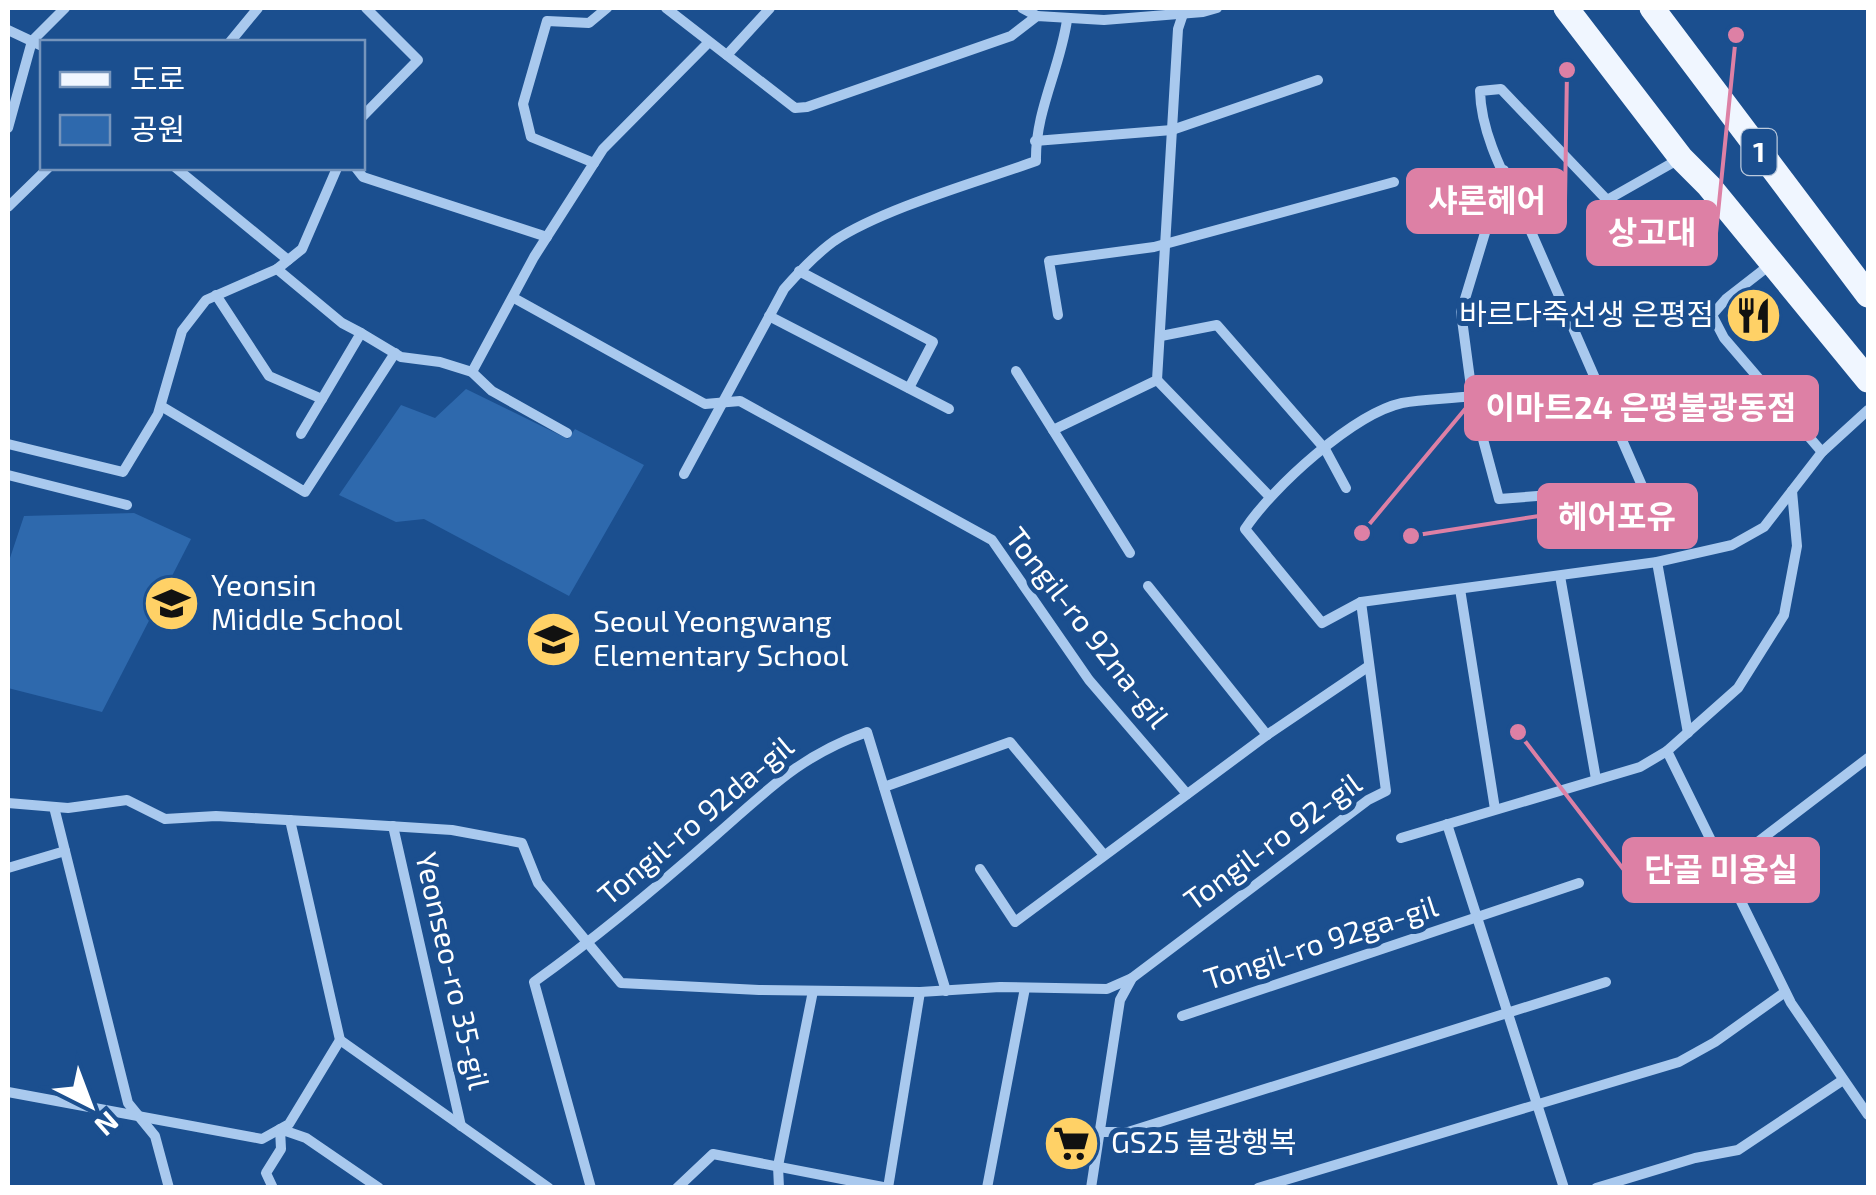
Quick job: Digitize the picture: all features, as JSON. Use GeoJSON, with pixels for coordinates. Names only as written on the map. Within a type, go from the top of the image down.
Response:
{"type":"FeatureCollection","features":[{"type":"Feature","properties":{"kind":"main road","name":"1"},"geometry":{"type":"LineString","coordinates":[[1566,8],[1681,158],[1709,186],[1868,380]]}},
{"type":"Feature","properties":{"kind":"main road","name":"1"},"geometry":{"type":"LineString","coordinates":[[1652,8],[1868,295]]}},
{"type":"Feature","properties":{"kind":"street"},"geometry":{"type":"LineString","coordinates":[[8,128],[37,43],[65,8]]}},
{"type":"Feature","properties":{"kind":"street"},"geometry":{"type":"LineString","coordinates":[[236,40],[258,8]]}},
{"type":"Feature","properties":{"kind":"street"},"geometry":{"type":"LineString","coordinates":[[365,114],[418,60],[366,8]]}},
{"type":"Feature","properties":{"kind":"street"},"geometry":{"type":"LineString","coordinates":[[594,163],[531,138],[522,104],[547,21],[589,23],[607,8]]}},
{"type":"Feature","properties":{"kind":"street"},"geometry":{"type":"LineString","coordinates":[[666,8],[795,108],[807,108],[1011,36],[1037,16]]}},
{"type":"Feature","properties":{"kind":"street"},"geometry":{"type":"LineString","coordinates":[[726,56],[770,8]]}},
{"type":"Feature","properties":{"kind":"street"},"geometry":{"type":"LineString","coordinates":[[1022,8],[1037,16],[1067,20],[1217,8]]}},
{"type":"Feature","properties":{"kind":"street"},"geometry":{"type":"LineString","coordinates":[[1104,8],[1104,20]]}},
{"type":"Feature","properties":{"kind":"street"},"geometry":{"type":"LineString","coordinates":[[1184,9],[1178,29],[1157,380],[1270,497]]}},
{"type":"Feature","properties":{"kind":"street"},"geometry":{"type":"LineString","coordinates":[[684,474],[768,316],[799,272],[836,240],[890,214],[1036,161],[1039,118],[1063,46],[1067,20]]}},
{"type":"Feature","properties":{"kind":"street"},"geometry":{"type":"LineString","coordinates":[[9,34],[37,43]]}},
{"type":"Feature","properties":{"kind":"street"},"geometry":{"type":"LineString","coordinates":[[472,372],[546,237],[603,149],[708,42]]}},
{"type":"Feature","properties":{"kind":"street"},"geometry":{"type":"LineString","coordinates":[[1036,141],[1172,130],[1318,80]]}},
{"type":"Feature","properties":{"kind":"street"},"geometry":{"type":"LineString","coordinates":[[1504,170],[1460,312],[1472,396],[1499,499],[1643,488],[1504,170],[1480,118],[1480,91],[1501,89],[1607,200],[1681,158]]}},
{"type":"Feature","properties":{"kind":"street"},"geometry":{"type":"LineString","coordinates":[[8,207],[46,170]]}},
{"type":"Feature","properties":{"kind":"street"},"geometry":{"type":"LineString","coordinates":[[178,170],[288,260]]}},
{"type":"Feature","properties":{"kind":"street"},"geometry":{"type":"LineString","coordinates":[[8,444],[123,472],[161,406],[182,330],[206,300],[276,269],[302,249],[336,170]]}},
{"type":"Feature","properties":{"kind":"street"},"geometry":{"type":"LineString","coordinates":[[358,170],[363,177],[546,237]]}},
{"type":"Feature","properties":{"kind":"street"},"geometry":{"type":"LineString","coordinates":[[1058,315],[1048,261],[1166,244],[1394,182]]}},
{"type":"Feature","properties":{"kind":"street"},"geometry":{"type":"LineString","coordinates":[[1772,264],[1726,299],[1712,315],[1724,338],[1822,452]]}},
{"type":"Feature","properties":{"kind":"street"},"geometry":{"type":"LineString","coordinates":[[276,269],[361,334],[395,353],[472,372],[492,391],[567,432]]}},
{"type":"Feature","properties":{"kind":"street"},"geometry":{"type":"LineString","coordinates":[[799,272],[933,342],[909,388]]}},
{"type":"Feature","properties":{"kind":"street"},"geometry":{"type":"LineString","coordinates":[[216,295],[269,376],[322,399]]}},
{"type":"Feature","properties":{"kind":"street","name":"Tongil-ro 92na-gil"},"geometry":{"type":"LineString","coordinates":[[514,298],[706,404],[740,401],[992,540],[1089,680],[1188,794]]}},
{"type":"Feature","properties":{"kind":"street"},"geometry":{"type":"LineString","coordinates":[[768,316],[950,409]]}},
{"type":"Feature","properties":{"kind":"street"},"geometry":{"type":"LineString","coordinates":[[1161,336],[1217,325],[1325,448],[1346,488]]}},
{"type":"Feature","properties":{"kind":"street"},"geometry":{"type":"LineString","coordinates":[[301,434],[361,334]]}},
{"type":"Feature","properties":{"kind":"street"},"geometry":{"type":"LineString","coordinates":[[161,406],[305,492],[395,353]]}},
{"type":"Feature","properties":{"kind":"street"},"geometry":{"type":"LineString","coordinates":[[1016,371],[1130,553]]}},
{"type":"Feature","properties":{"kind":"street"},"geometry":{"type":"LineString","coordinates":[[1053,430],[1157,380]]}},
{"type":"Feature","properties":{"kind":"street"},"geometry":{"type":"LineString","coordinates":[[1472,396],[1400,404],[1372,416],[1325,448],[1270,497],[1246,530],[1322,624],[1361,602],[1657,562],[1732,545],[1764,527],[1822,452],[1868,410]]}},
{"type":"Feature","properties":{"kind":"street"},"geometry":{"type":"LineString","coordinates":[[8,475],[128,504]]}},
{"type":"Feature","properties":{"kind":"street"},"geometry":{"type":"LineString","coordinates":[[1401,838],[1640,767],[1667,751],[1738,688],[1784,615],[1797,546],[1792,490]]}},
{"type":"Feature","properties":{"kind":"street"},"geometry":{"type":"LineString","coordinates":[[1657,562],[1688,732]]}},
{"type":"Feature","properties":{"kind":"street"},"geometry":{"type":"LineString","coordinates":[[1560,576],[1596,779]]}},
{"type":"Feature","properties":{"kind":"street"},"geometry":{"type":"LineString","coordinates":[[1148,586],[1266,735]]}},
{"type":"Feature","properties":{"kind":"street"},"geometry":{"type":"LineString","coordinates":[[1460,588],[1495,809]]}},
{"type":"Feature","properties":{"kind":"street","name":"Tongil-ro 92-gil"},"geometry":{"type":"LineString","coordinates":[[1132,978],[1368,800],[1386,792],[1361,602]]}},
{"type":"Feature","properties":{"kind":"street"},"geometry":{"type":"LineString","coordinates":[[980,869],[1014,922],[1266,735],[1369,666]]}},
{"type":"Feature","properties":{"kind":"street","name":"Tongil-ro 92da-gil"},"geometry":{"type":"LineString","coordinates":[[591,1188],[534,982],[588,944],[786,772],[826,747],[867,732],[946,991]]}},
{"type":"Feature","properties":{"kind":"street"},"geometry":{"type":"LineString","coordinates":[[884,787],[1010,742],[1104,855]]}},
{"type":"Feature","properties":{"kind":"street"},"geometry":{"type":"LineString","coordinates":[[1667,751],[1786,992],[1868,1115]]}},
{"type":"Feature","properties":{"kind":"street"},"geometry":{"type":"LineString","coordinates":[[1725,867],[1868,758]]}},
{"type":"Feature","properties":{"kind":"street","name":"Yeonseo-ro 35-gil"},"geometry":{"type":"LineString","coordinates":[[8,803],[54,807],[128,800],[165,818],[216,816],[452,830],[522,843]]}},
{"type":"Feature","properties":{"kind":"street"},"geometry":{"type":"LineString","coordinates":[[54,807],[128,1103],[156,1136],[169,1188]]}},
{"type":"Feature","properties":{"kind":"street"},"geometry":{"type":"LineString","coordinates":[[290,820],[340,1040],[549,1188]]}},
{"type":"Feature","properties":{"kind":"street","name":"Tongil-ro 92ga-gil"},"geometry":{"type":"LineString","coordinates":[[1447,824],[1564,1188]]}},
{"type":"Feature","properties":{"kind":"street","name":"Yeonseo-ro 35-gil"},"geometry":{"type":"LineString","coordinates":[[393,826],[461,1126]]}},
{"type":"Feature","properties":{"kind":"street","name":"Tongil-ro 92da-gil"},"geometry":{"type":"LineString","coordinates":[[522,843],[538,883],[621,983],[920,992],[1107,989],[1132,978]]}},
{"type":"Feature","properties":{"kind":"street"},"geometry":{"type":"LineString","coordinates":[[8,868],[66,851]]}},
{"type":"Feature","properties":{"kind":"street"},"geometry":{"type":"LineString","coordinates":[[1477,918],[1579,884]]}},
{"type":"Feature","properties":{"kind":"street","name":"Tongil-ro 92ga-gil"},"geometry":{"type":"LineString","coordinates":[[1182,1016],[1477,918]]}},
{"type":"Feature","properties":{"kind":"street"},"geometry":{"type":"LineString","coordinates":[[1091,1188],[1120,1000],[1132,978]]}},
{"type":"Feature","properties":{"kind":"street"},"geometry":{"type":"LineString","coordinates":[[1100,1132],[1128,1132],[1606,982]]}},
{"type":"Feature","properties":{"kind":"street"},"geometry":{"type":"LineString","coordinates":[[987,1188],[1024,988]]}},
{"type":"Feature","properties":{"kind":"street"},"geometry":{"type":"LineString","coordinates":[[779,1188],[778,1166],[813,991]]}},
{"type":"Feature","properties":{"kind":"street"},"geometry":{"type":"LineString","coordinates":[[681,1183],[713,1154],[888,1188],[920,992]]}},
{"type":"Feature","properties":{"kind":"street"},"geometry":{"type":"LineString","coordinates":[[1258,1188],[1679,1062],[1786,992]]}},
{"type":"Feature","properties":{"kind":"street"},"geometry":{"type":"LineString","coordinates":[[8,1092],[262,1139],[289,1124],[340,1040]]}},
{"type":"Feature","properties":{"kind":"street"},"geometry":{"type":"LineString","coordinates":[[1596,1188],[1695,1158],[1738,1150],[1843,1080]]}},
{"type":"Feature","properties":{"kind":"street"},"geometry":{"type":"LineString","coordinates":[[273,1188],[266,1174],[281,1149],[280,1130]]}},
{"type":"Feature","properties":{"kind":"street"},"geometry":{"type":"LineString","coordinates":[[280,1130],[306,1138],[378,1188]]}},
{"type":"Feature","properties":{"kind":"green space"},"geometry":{"type":"Polygon","coordinates":[[[466,389],[568,439],[575,429],[644,465],[569,596],[424,519],[396,522],[339,495],[401,405],[435,418],[466,389]]]}},
{"type":"Feature","properties":{"kind":"green space"},"geometry":{"type":"Polygon","coordinates":[[[134,513],[191,539],[102,712],[8,688],[8,564],[24,516],[134,513]]]}},
{"type":"Feature","properties":{"kind":"place","name":"상고대"},"geometry":{"type":"Point","coordinates":[1736,35]}},
{"type":"Feature","properties":{"kind":"place","name":"샤론헤어"},"geometry":{"type":"Point","coordinates":[1567,70]}},
{"type":"Feature","properties":{"kind":"place","name":"바르다죽선생 은평점"},"geometry":{"type":"Point","coordinates":[1753,315]}},
{"type":"Feature","properties":{"kind":"place","name":"이마트24 은평불광동점"},"geometry":{"type":"Point","coordinates":[1362,533]}},
{"type":"Feature","properties":{"kind":"place","name":"헤어포유"},"geometry":{"type":"Point","coordinates":[1411,536]}},
{"type":"Feature","properties":{"kind":"place","name":"Yeonsin Middle School"},"geometry":{"type":"Point","coordinates":[172,603]}},
{"type":"Feature","properties":{"kind":"place","name":"Seoul Yeongwang Elementary School"},"geometry":{"type":"Point","coordinates":[554,639]}},
{"type":"Feature","properties":{"kind":"place","name":"단골 미용실"},"geometry":{"type":"Point","coordinates":[1518,732]}},
{"type":"Feature","properties":{"kind":"place","name":"GS25 불광행복"},"geometry":{"type":"Point","coordinates":[1072,1143]}}]}
